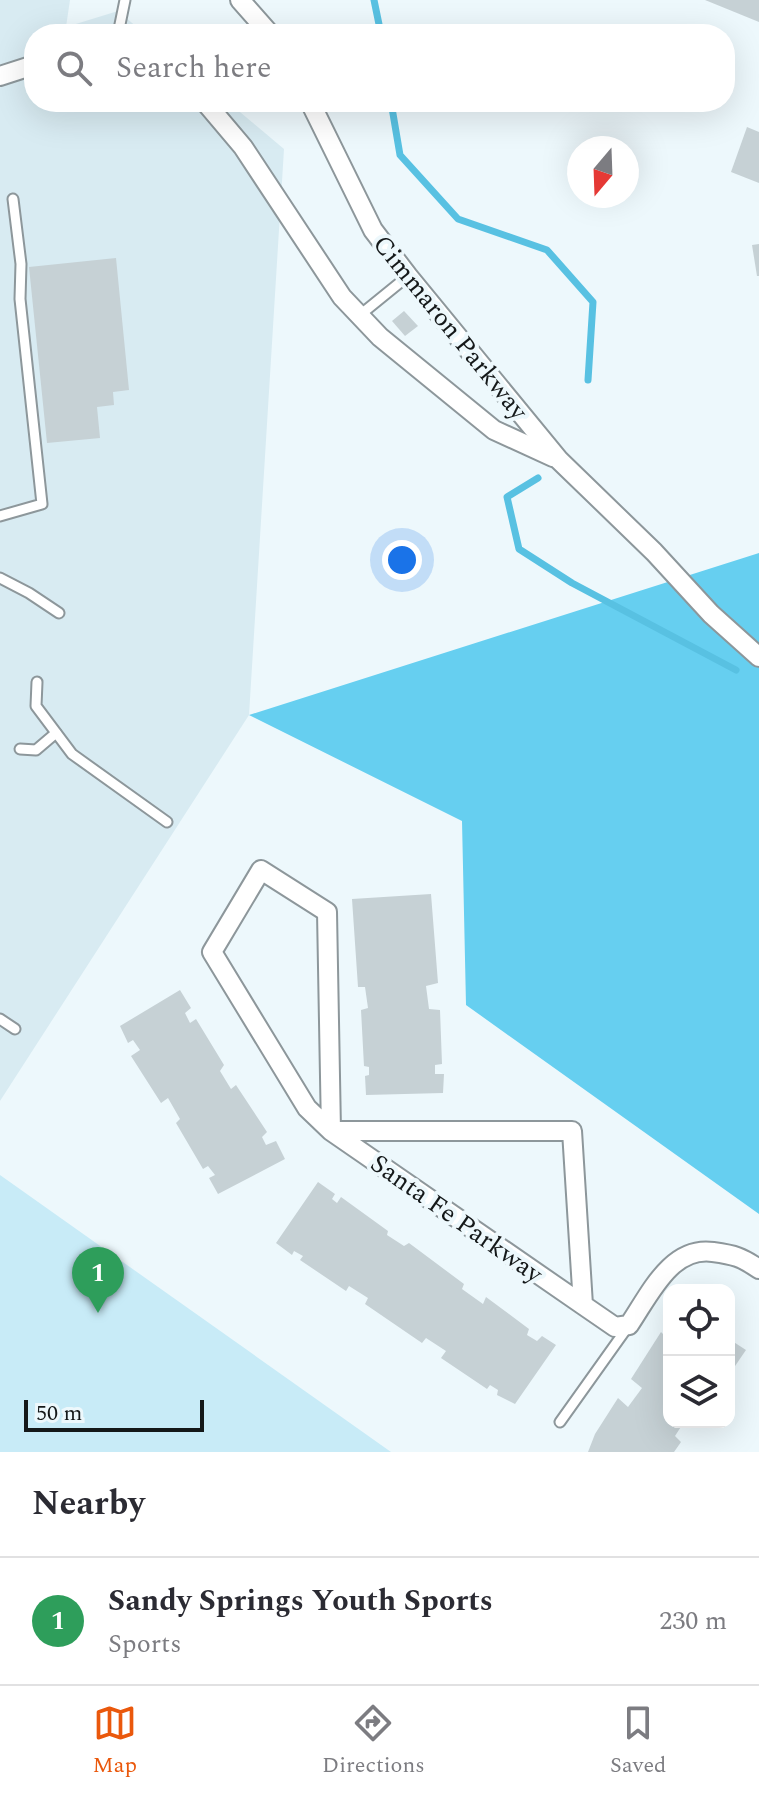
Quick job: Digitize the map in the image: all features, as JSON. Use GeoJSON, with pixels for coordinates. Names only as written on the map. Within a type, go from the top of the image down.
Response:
{"type":"FeatureCollection","features":[{"type":"Feature","properties":{"kind":"street"},"geometry":{"type":"LineString","coordinates":[[240,0],[261,24]]}},
{"type":"Feature","properties":{"kind":"street"},"geometry":{"type":"LineString","coordinates":[[0,76],[24,68]]}},
{"type":"Feature","properties":{"kind":"street","name":"Cimmaron Parkway"},"geometry":{"type":"LineString","coordinates":[[213,112],[243,147],[342,297],[380,337],[494,430],[559,460]]}},
{"type":"Feature","properties":{"kind":"street","name":"Cimmaron Parkway"},"geometry":{"type":"LineString","coordinates":[[315,112],[373,230],[408,276],[559,460],[654,552],[711,614],[759,657]]}},
{"type":"Feature","properties":{"kind":"street","name":"Santa Fe Parkway"},"geometry":{"type":"LineString","coordinates":[[331,1131],[327,912],[261,870],[212,952],[307,1108],[331,1131],[615,1327],[629,1325]]}},
{"type":"Feature","properties":{"kind":"street","name":"Santa Fe Parkway"},"geometry":{"type":"LineString","coordinates":[[331,1131],[572,1131],[583,1305]]}},
{"type":"Feature","properties":{"kind":"street"},"geometry":{"type":"LineString","coordinates":[[629,1325],[671,1265],[698,1250],[739,1255],[759,1269]]}},
{"type":"Feature","properties":{"kind":"lane"},"geometry":{"type":"LineString","coordinates":[[120,24],[125,0]]}},
{"type":"Feature","properties":{"kind":"lane"},"geometry":{"type":"LineString","coordinates":[[0,516],[42,504],[20,299],[21,264],[13,199]]}},
{"type":"Feature","properties":{"kind":"lane"},"geometry":{"type":"LineString","coordinates":[[360,315],[408,276]]}},
{"type":"Feature","properties":{"kind":"lane"},"geometry":{"type":"LineString","coordinates":[[0,578],[59,613]]}},
{"type":"Feature","properties":{"kind":"lane"},"geometry":{"type":"LineString","coordinates":[[37,682],[36,706],[72,754],[167,822]]}},
{"type":"Feature","properties":{"kind":"lane"},"geometry":{"type":"LineString","coordinates":[[20,749],[36,750],[56,733]]}},
{"type":"Feature","properties":{"kind":"lane"},"geometry":{"type":"LineString","coordinates":[[0,1019],[15,1029],[0,1033]]}},
{"type":"Feature","properties":{"kind":"lane"},"geometry":{"type":"LineString","coordinates":[[560,1422],[629,1325]]}},
{"type":"Feature","properties":{"kind":"shaded area"},"geometry":{"type":"Polygon","coordinates":[[[0,0],[70,0],[66,24],[24,24],[24,112],[240,112],[284,149],[249,715],[0,1101],[0,0]]]}},
{"type":"Feature","properties":{"kind":"shaded area"},"geometry":{"type":"Polygon","coordinates":[[[118,11],[133,24],[76,24],[118,11]]]}},
{"type":"Feature","properties":{"kind":"shaded area"},"geometry":{"type":"Polygon","coordinates":[[[759,553],[759,1214],[466,1005],[462,821],[249,715],[759,553]]]}},
{"type":"Feature","properties":{"kind":"shaded area"},"geometry":{"type":"Polygon","coordinates":[[[0,1175],[391,1452],[0,1452],[0,1175]]]}},
{"type":"Feature","properties":{"kind":"building"},"geometry":{"type":"Polygon","coordinates":[[[705,0],[759,0],[759,22],[705,0]]]}},
{"type":"Feature","properties":{"kind":"building"},"geometry":{"type":"Polygon","coordinates":[[[747,127],[759,132],[759,183],[731,172],[747,127]]]}},
{"type":"Feature","properties":{"kind":"building"},"geometry":{"type":"Polygon","coordinates":[[[759,244],[759,276],[757,276],[752,245],[759,244]]]}},
{"type":"Feature","properties":{"kind":"building"},"geometry":{"type":"Polygon","coordinates":[[[116,258],[129,390],[113,392],[114,405],[97,407],[100,438],[47,443],[29,267],[116,258]]]}},
{"type":"Feature","properties":{"kind":"building"},"geometry":{"type":"Polygon","coordinates":[[[404,311],[418,326],[405,336],[392,321],[404,311]]]}},
{"type":"Feature","properties":{"kind":"building"},"geometry":{"type":"Polygon","coordinates":[[[431,894],[438,983],[426,986],[429,1009],[440,1010],[442,1064],[435,1065],[435,1074],[444,1074],[443,1093],[366,1095],[365,1076],[369,1075],[369,1067],[364,1066],[361,1010],[368,1008],[365,987],[358,987],[352,899],[431,894]]]}},
{"type":"Feature","properties":{"kind":"building"},"geometry":{"type":"Polygon","coordinates":[[[180,990],[191,1008],[185,1013],[190,1023],[196,1019],[224,1065],[220,1071],[231,1089],[236,1085],[267,1132],[262,1137],[266,1145],[276,1141],[285,1159],[218,1194],[209,1178],[215,1175],[208,1166],[203,1169],[176,1123],[180,1119],[168,1098],[161,1103],[131,1056],[140,1050],[133,1040],[128,1043],[120,1026],[180,990]]]}},
{"type":"Feature","properties":{"kind":"building"},"geometry":{"type":"Polygon","coordinates":[[[318,1182],[335,1194],[332,1199],[337,1203],[341,1197],[388,1231],[387,1235],[404,1246],[409,1243],[464,1284],[462,1289],[483,1304],[486,1297],[529,1329],[527,1335],[537,1341],[542,1336],[556,1345],[515,1404],[497,1395],[498,1390],[490,1385],[487,1389],[441,1358],[446,1351],[426,1338],[422,1343],[365,1304],[368,1298],[349,1286],[346,1291],[300,1260],[303,1256],[294,1251],[292,1255],[276,1243],[318,1182]]]}},
{"type":"Feature","properties":{"kind":"building"},"geometry":{"type":"Polygon","coordinates":[[[661,1332],[663,1428],[680,1428],[675,1436],[681,1442],[674,1452],[588,1452],[595,1434],[618,1398],[628,1407],[642,1388],[631,1379],[661,1332]]]}},
{"type":"Feature","properties":{"kind":"building"},"geometry":{"type":"Polygon","coordinates":[[[735,1343],[746,1350],[735,1366],[735,1343]]]}},
{"type":"Feature","properties":{"kind":"waterway"},"geometry":{"type":"LineString","coordinates":[[374,0],[379,24]]}},
{"type":"Feature","properties":{"kind":"waterway"},"geometry":{"type":"LineString","coordinates":[[393,112],[400,155],[458,219],[547,250],[593,302],[588,380]]}},
{"type":"Feature","properties":{"kind":"waterway"},"geometry":{"type":"LineString","coordinates":[[538,478],[507,497],[519,549],[572,583],[736,670]]}},
{"type":"Feature","properties":{"kind":"place","name":"Sandy Springs Youth Sports"},"geometry":{"type":"Point","coordinates":[98,1313]}}]}
